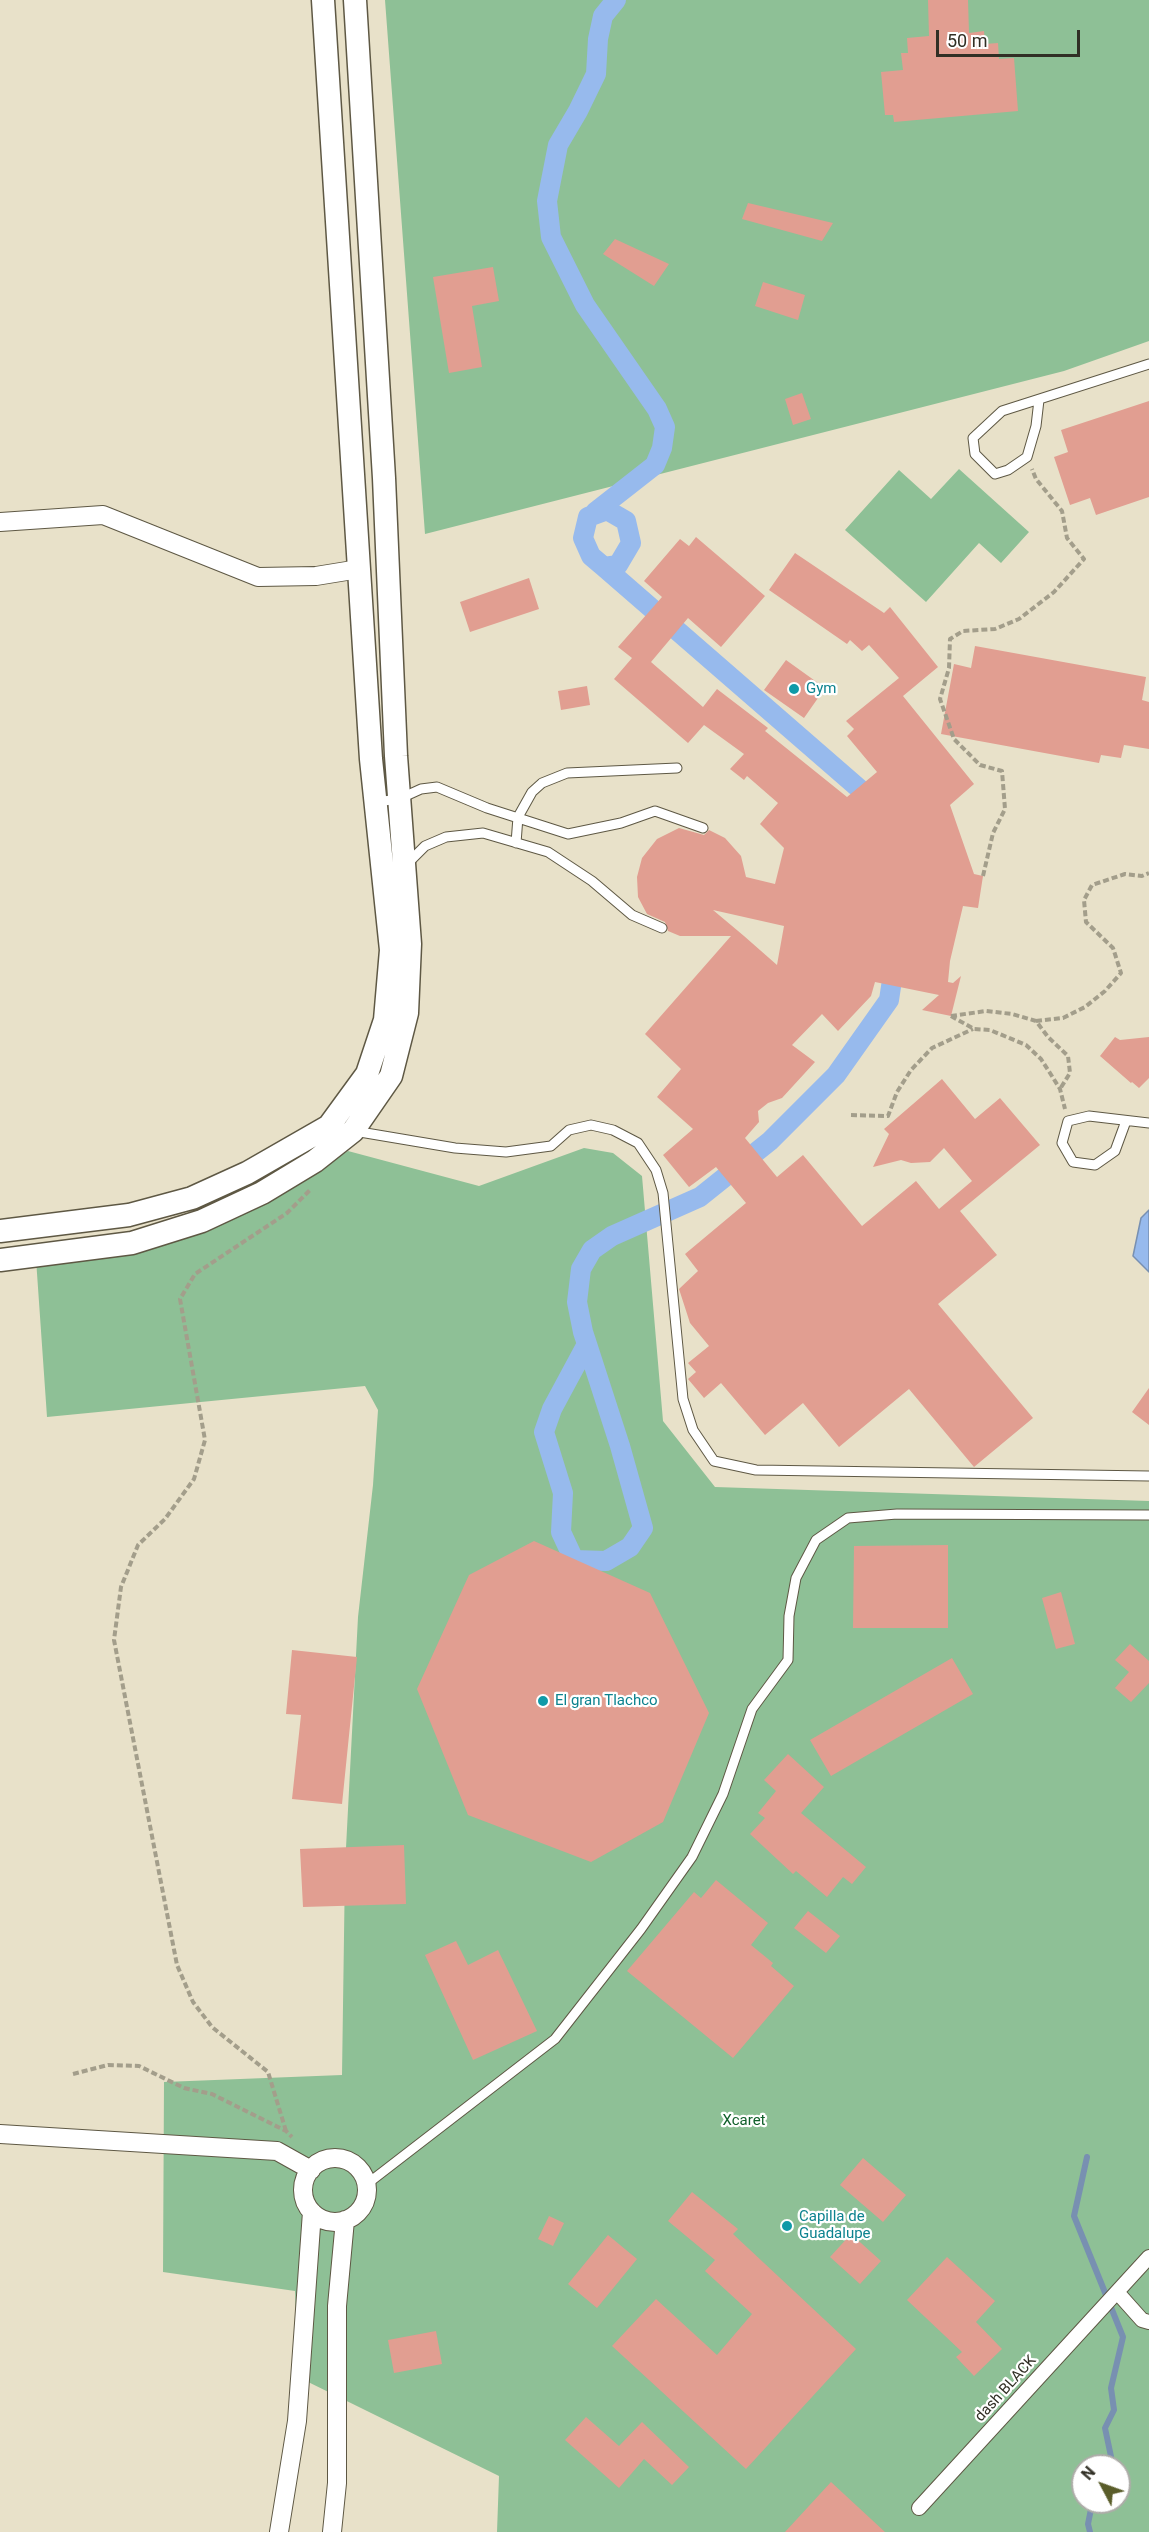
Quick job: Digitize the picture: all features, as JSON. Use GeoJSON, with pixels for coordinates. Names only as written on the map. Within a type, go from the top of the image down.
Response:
{"type":"FeatureCollection","features":[{"type":"Feature","properties":{"kind":"street"},"geometry":{"type":"LineString","coordinates":[[0,1231],[129,1215],[192,1198],[247,1173],[328,1126],[367,1074],[385,1020],[391,950],[375,802],[323,0]]}},
{"type":"Feature","properties":{"kind":"street"},"geometry":{"type":"LineString","coordinates":[[0,1260],[132,1243],[202,1221],[262,1193],[315,1161],[353,1131],[391,1076],[407,1013],[410,944],[399,799],[384,478],[355,0]]}},
{"type":"Feature","properties":{"kind":"street"},"geometry":{"type":"LineString","coordinates":[[0,522],[103,515],[258,577],[316,576],[359,569]]}},
{"type":"Feature","properties":{"kind":"street"},"geometry":{"type":"LineString","coordinates":[[0,2134],[277,2151],[311,2170]]}},
{"type":"Feature","properties":{"kind":"street"},"geometry":{"type":"LineString","coordinates":[[344,2159],[359,2168],[367,2184],[365,2202],[360,2210],[345,2220],[327,2221],[312,2211],[304,2195],[304,2186],[311,2170],[326,2160],[344,2159]]}},
{"type":"Feature","properties":{"kind":"street"},"geometry":{"type":"LineString","coordinates":[[279,2532],[297,2421],[312,2211]]}},
{"type":"Feature","properties":{"kind":"street"},"geometry":{"type":"LineString","coordinates":[[332,2532],[337,2483],[337,2306],[345,2220]]}},
{"type":"Feature","properties":{"kind":"street","name":"dash BLACK"},"geometry":{"type":"LineString","coordinates":[[919,2508],[1149,2257]]}},
{"type":"Feature","properties":{"kind":"street"},"geometry":{"type":"LineString","coordinates":[[1117,2292],[1142,2320],[1149,2322]]}},
{"type":"Feature","properties":{"kind":"lane"},"geometry":{"type":"LineString","coordinates":[[1039,400],[1036,426],[1027,457],[1008,470],[995,474],[975,454],[974,438],[1002,411],[1149,364]]}},
{"type":"Feature","properties":{"kind":"lane"},"geometry":{"type":"LineString","coordinates":[[516,843],[518,817],[532,792],[542,783],[567,772],[677,768]]}},
{"type":"Feature","properties":{"kind":"lane"},"geometry":{"type":"LineString","coordinates":[[375,802],[399,799],[421,789],[437,787],[487,808],[568,834],[621,823],[655,811],[703,828]]}},
{"type":"Feature","properties":{"kind":"lane"},"geometry":{"type":"LineString","coordinates":[[404,868],[425,846],[446,837],[483,833],[548,852],[592,881],[632,915],[662,928]]}},
{"type":"Feature","properties":{"kind":"lane"},"geometry":{"type":"LineString","coordinates":[[1126,1121],[1115,1151],[1095,1165],[1073,1162],[1062,1143],[1068,1121],[1089,1116],[1149,1123]]}},
{"type":"Feature","properties":{"kind":"lane"},"geometry":{"type":"LineString","coordinates":[[328,1126],[455,1148],[506,1152],[551,1146],[568,1130],[591,1125],[613,1130],[638,1143],[656,1170],[663,1193],[683,1399],[693,1430],[714,1461],[756,1470],[1149,1476]]}},
{"type":"Feature","properties":{"kind":"lane"},"geometry":{"type":"LineString","coordinates":[[367,2184],[555,2039],[641,1929],[692,1857],[723,1794],[752,1709],[788,1660],[789,1616],[796,1578],[816,1540],[848,1518],[897,1514],[1149,1515]]}},
{"type":"Feature","properties":{"kind":"path"},"geometry":{"type":"LineString","coordinates":[[983,876],[993,833],[1005,809],[1002,771],[980,765],[954,739],[940,699],[950,668],[951,639],[963,631],[995,629],[1019,618],[1054,592],[1084,559],[1067,538],[1062,511],[1036,478],[1027,457]]}},
{"type":"Feature","properties":{"kind":"path"},"geometry":{"type":"LineString","coordinates":[[1068,1121],[1060,1089],[1041,1059],[1026,1045],[1003,1034],[974,1029],[951,1016],[986,1011],[1012,1014],[1036,1021],[1063,1018],[1085,1007],[1105,992],[1120,973],[1113,948],[1086,922],[1084,900],[1092,885],[1125,874],[1142,876],[1149,873]]}},
{"type":"Feature","properties":{"kind":"path"},"geometry":{"type":"LineString","coordinates":[[1036,1021],[1048,1038],[1068,1056],[1070,1073],[1060,1089]]}},
{"type":"Feature","properties":{"kind":"path"},"geometry":{"type":"LineString","coordinates":[[850,1115],[888,1116],[897,1092],[932,1048],[974,1029]]}},
{"type":"Feature","properties":{"kind":"path"},"geometry":{"type":"LineString","coordinates":[[286,2131],[268,2072],[212,2027],[193,2002],[177,1965],[114,1640],[121,1587],[138,1545],[165,1519],[194,1479],[205,1440],[180,1299],[195,1274],[287,1213],[318,1182],[315,1161]]}},
{"type":"Feature","properties":{"kind":"path"},"geometry":{"type":"LineString","coordinates":[[73,2074],[108,2065],[139,2066],[184,2088],[212,2094],[286,2131],[294,2139]]}},
{"type":"Feature","properties":{"kind":"green space"},"geometry":{"type":"Polygon","coordinates":[[[385,0],[1149,0],[1149,341],[1064,371],[425,534],[385,0]]]}},
{"type":"Feature","properties":{"kind":"green space"},"geometry":{"type":"Polygon","coordinates":[[[959,469],[1029,532],[1001,563],[979,543],[926,602],[845,530],[899,470],[931,499],[959,469]]]}},
{"type":"Feature","properties":{"kind":"green space","name":"Xcaret"},"geometry":{"type":"Polygon","coordinates":[[[584,1148],[613,1153],[642,1176],[663,1421],[715,1487],[1149,1501],[1149,2532],[497,2532],[499,2476],[298,2377],[295,2291],[163,2272],[164,2082],[342,2075],[345,1867],[358,1617],[373,1485],[378,1410],[365,1386],[47,1417],[36,1259],[130,1249],[317,1170],[348,1151],[479,1186],[584,1148]]]}},
{"type":"Feature","properties":{"kind":"water"},"geometry":{"type":"Polygon","coordinates":[[[1149,1210],[1149,1272],[1133,1256],[1141,1218],[1149,1210]]]}},
{"type":"Feature","properties":{"kind":"building"},"geometry":{"type":"Polygon","coordinates":[[[928,0],[968,0],[969,33],[984,31],[985,44],[998,43],[999,59],[1014,58],[1018,111],[894,122],[893,115],[885,115],[881,72],[903,70],[901,53],[908,53],[907,38],[929,36],[928,0]]]}},
{"type":"Feature","properties":{"kind":"building"},"geometry":{"type":"Polygon","coordinates":[[[748,203],[833,223],[822,241],[742,219],[748,203]]]}},
{"type":"Feature","properties":{"kind":"building"},"geometry":{"type":"Polygon","coordinates":[[[615,239],[669,264],[654,286],[603,254],[615,239]]]}},
{"type":"Feature","properties":{"kind":"building"},"geometry":{"type":"Polygon","coordinates":[[[493,267],[499,301],[472,306],[482,367],[449,373],[433,277],[493,267]]]}},
{"type":"Feature","properties":{"kind":"building"},"geometry":{"type":"Polygon","coordinates":[[[763,282],[805,295],[798,320],[755,306],[763,282]]]}},
{"type":"Feature","properties":{"kind":"building"},"geometry":{"type":"Polygon","coordinates":[[[802,393],[811,419],[793,425],[785,399],[802,393]]]}},
{"type":"Feature","properties":{"kind":"building"},"geometry":{"type":"Polygon","coordinates":[[[1149,401],[1149,497],[1096,515],[1090,498],[1070,505],[1054,457],[1068,452],[1061,430],[1149,401]]]}},
{"type":"Feature","properties":{"kind":"building"},"geometry":{"type":"Polygon","coordinates":[[[696,537],[765,596],[721,647],[688,618],[651,662],[703,707],[717,689],[768,728],[765,731],[847,797],[877,772],[847,736],[854,729],[846,721],[899,678],[869,645],[862,651],[850,640],[847,644],[769,590],[795,553],[884,613],[890,607],[938,667],[903,696],[974,784],[950,805],[974,874],[983,876],[978,908],[963,906],[950,961],[948,982],[953,983],[961,976],[951,1016],[922,1010],[939,995],[875,982],[871,996],[838,1031],[822,1014],[792,1045],[815,1062],[782,1098],[768,1103],[758,1111],[759,1122],[745,1138],[777,1177],[803,1155],[862,1226],[916,1181],[939,1209],[972,1181],[944,1148],[930,1162],[911,1163],[901,1160],[873,1167],[889,1134],[884,1129],[942,1079],[975,1119],[1000,1098],[1040,1145],[960,1211],[997,1255],[938,1304],[1033,1418],[974,1467],[909,1389],[839,1447],[803,1403],[765,1435],[721,1383],[704,1398],[688,1379],[696,1372],[688,1363],[709,1346],[690,1323],[679,1289],[698,1271],[685,1254],[746,1203],[716,1167],[689,1187],[663,1155],[693,1129],[657,1097],[681,1069],[645,1034],[731,936],[680,936],[668,931],[665,922],[647,914],[638,897],[637,877],[642,858],[657,839],[679,828],[704,835],[709,830],[725,838],[741,856],[746,877],[775,884],[784,848],[760,824],[778,803],[747,776],[744,780],[730,769],[744,754],[704,725],[688,743],[614,679],[632,658],[618,647],[662,597],[644,581],[680,539],[689,546],[696,537]],[[713,910],[777,965],[784,926],[713,910]]]}},
{"type":"Feature","properties":{"kind":"building"},"geometry":{"type":"Polygon","coordinates":[[[529,578],[539,609],[470,632],[460,602],[529,578]]]}},
{"type":"Feature","properties":{"kind":"building"},"geometry":{"type":"Polygon","coordinates":[[[975,646],[1146,677],[1142,700],[1149,702],[1149,749],[1124,745],[1121,758],[1101,755],[1099,763],[941,734],[954,664],[971,668],[975,646]]]}},
{"type":"Feature","properties":{"kind":"building","name":"Gym"},"geometry":{"type":"Polygon","coordinates":[[[786,660],[825,688],[804,718],[764,690],[786,660]]]}},
{"type":"Feature","properties":{"kind":"building"},"geometry":{"type":"Polygon","coordinates":[[[587,686],[590,705],[561,710],[558,691],[587,686]]]}},
{"type":"Feature","properties":{"kind":"building"},"geometry":{"type":"Polygon","coordinates":[[[1115,1037],[1120,1040],[1149,1037],[1149,1078],[1139,1088],[1100,1056],[1115,1037]]]}},
{"type":"Feature","properties":{"kind":"building"},"geometry":{"type":"Polygon","coordinates":[[[1149,1388],[1149,1425],[1132,1412],[1149,1388]]]}},
{"type":"Feature","properties":{"kind":"building"},"geometry":{"type":"Polygon","coordinates":[[[534,1541],[650,1593],[709,1713],[663,1822],[591,1862],[468,1815],[417,1689],[469,1575],[534,1541]]]}},
{"type":"Feature","properties":{"kind":"building"},"geometry":{"type":"Polygon","coordinates":[[[948,1545],[948,1628],[853,1628],[854,1546],[948,1545]]]}},
{"type":"Feature","properties":{"kind":"building"},"geometry":{"type":"Polygon","coordinates":[[[1061,1592],[1075,1644],[1056,1649],[1042,1598],[1061,1592]]]}},
{"type":"Feature","properties":{"kind":"building"},"geometry":{"type":"Polygon","coordinates":[[[1130,1644],[1149,1661],[1149,1683],[1131,1702],[1115,1688],[1129,1672],[1115,1660],[1130,1644]]]}},
{"type":"Feature","properties":{"kind":"building"},"geometry":{"type":"Polygon","coordinates":[[[292,1650],[357,1657],[342,1804],[292,1799],[301,1715],[286,1714],[292,1650]]]}},
{"type":"Feature","properties":{"kind":"building"},"geometry":{"type":"Polygon","coordinates":[[[952,1658],[973,1694],[831,1776],[810,1740],[952,1658]]]}},
{"type":"Feature","properties":{"kind":"building"},"geometry":{"type":"Polygon","coordinates":[[[788,1754],[824,1787],[801,1813],[866,1867],[852,1884],[843,1877],[827,1897],[796,1871],[793,1874],[750,1834],[765,1818],[758,1813],[776,1791],[764,1780],[788,1754]]]}},
{"type":"Feature","properties":{"kind":"building"},"geometry":{"type":"Polygon","coordinates":[[[404,1845],[406,1904],[303,1907],[300,1849],[404,1845]]]}},
{"type":"Feature","properties":{"kind":"building"},"geometry":{"type":"Polygon","coordinates":[[[716,1880],[768,1923],[751,1945],[773,1963],[771,1966],[794,1986],[733,2058],[627,1971],[694,1892],[701,1898],[716,1880]]]}},
{"type":"Feature","properties":{"kind":"building"},"geometry":{"type":"Polygon","coordinates":[[[808,1911],[840,1936],[826,1953],[794,1928],[808,1911]]]}},
{"type":"Feature","properties":{"kind":"building"},"geometry":{"type":"Polygon","coordinates":[[[456,1941],[468,1965],[498,1950],[537,2031],[473,2060],[425,1955],[456,1941]]]}},
{"type":"Feature","properties":{"kind":"building"},"geometry":{"type":"Polygon","coordinates":[[[863,2158],[906,2195],[883,2222],[840,2185],[863,2158]]]}},
{"type":"Feature","properties":{"kind":"building"},"geometry":{"type":"Polygon","coordinates":[[[692,2192],[738,2229],[733,2234],[856,2349],[746,2469],[612,2346],[656,2299],[717,2355],[752,2314],[705,2271],[715,2260],[668,2221],[692,2192]]]}},
{"type":"Feature","properties":{"kind":"building"},"geometry":{"type":"Polygon","coordinates":[[[549,2216],[564,2223],[553,2246],[538,2239],[549,2216]]]}},
{"type":"Feature","properties":{"kind":"building"},"geometry":{"type":"Polygon","coordinates":[[[851,2234],[881,2261],[860,2284],[830,2257],[851,2234]]]}},
{"type":"Feature","properties":{"kind":"building"},"geometry":{"type":"Polygon","coordinates":[[[608,2235],[637,2259],[597,2308],[568,2284],[608,2235]]]}},
{"type":"Feature","properties":{"kind":"building"},"geometry":{"type":"Polygon","coordinates":[[[947,2257],[995,2301],[976,2322],[1002,2349],[974,2376],[956,2357],[962,2352],[907,2300],[947,2257]]]}},
{"type":"Feature","properties":{"kind":"building"},"geometry":{"type":"Polygon","coordinates":[[[436,2331],[442,2364],[394,2373],[388,2340],[436,2331]]]}},
{"type":"Feature","properties":{"kind":"building"},"geometry":{"type":"Polygon","coordinates":[[[586,2417],[619,2446],[642,2422],[689,2467],[672,2485],[644,2459],[619,2488],[565,2440],[586,2417]]]}},
{"type":"Feature","properties":{"kind":"building"},"geometry":{"type":"Polygon","coordinates":[[[831,2482],[885,2532],[785,2532],[831,2482]]]}},
{"type":"Feature","properties":{"kind":"waterway"},"geometry":{"type":"LineString","coordinates":[[595,512],[655,465],[662,448],[665,427],[657,409],[585,305],[551,237],[547,201],[558,145],[596,74],[598,39],[603,16],[616,0]]}},
{"type":"Feature","properties":{"kind":"waterway"},"geometry":{"type":"LineString","coordinates":[[604,567],[618,565],[631,543],[626,521],[607,510],[588,517],[583,538],[591,556],[878,805]]}},
{"type":"Feature","properties":{"kind":"waterway"},"geometry":{"type":"LineString","coordinates":[[587,1344],[552,1409],[544,1432],[563,1493],[561,1532],[574,1560],[606,1561],[630,1547],[643,1528],[620,1446],[587,1344],[583,1332],[577,1302],[581,1269],[592,1250],[612,1236],[700,1197],[770,1141],[836,1075],[889,1000],[895,960]]}},
{"type":"Feature","properties":{"kind":"waterway"},"geometry":{"type":"LineString","coordinates":[[1087,2157],[1074,2216],[1123,2337],[1111,2388],[1114,2410],[1105,2428],[1110,2454]]}},
{"type":"Feature","properties":{"kind":"waterway"},"geometry":{"type":"LineString","coordinates":[[1090,2514],[1088,2524],[1090,2532]]}},
{"type":"Feature","properties":{"kind":"place","name":"Gym"},"geometry":{"type":"Point","coordinates":[794,689]}},
{"type":"Feature","properties":{"kind":"place","name":"El gran Tlachco"},"geometry":{"type":"Point","coordinates":[543,1701]}},
{"type":"Feature","properties":{"kind":"place","name":"Capilla de Guadalupe"},"geometry":{"type":"Point","coordinates":[787,2226]}}]}
